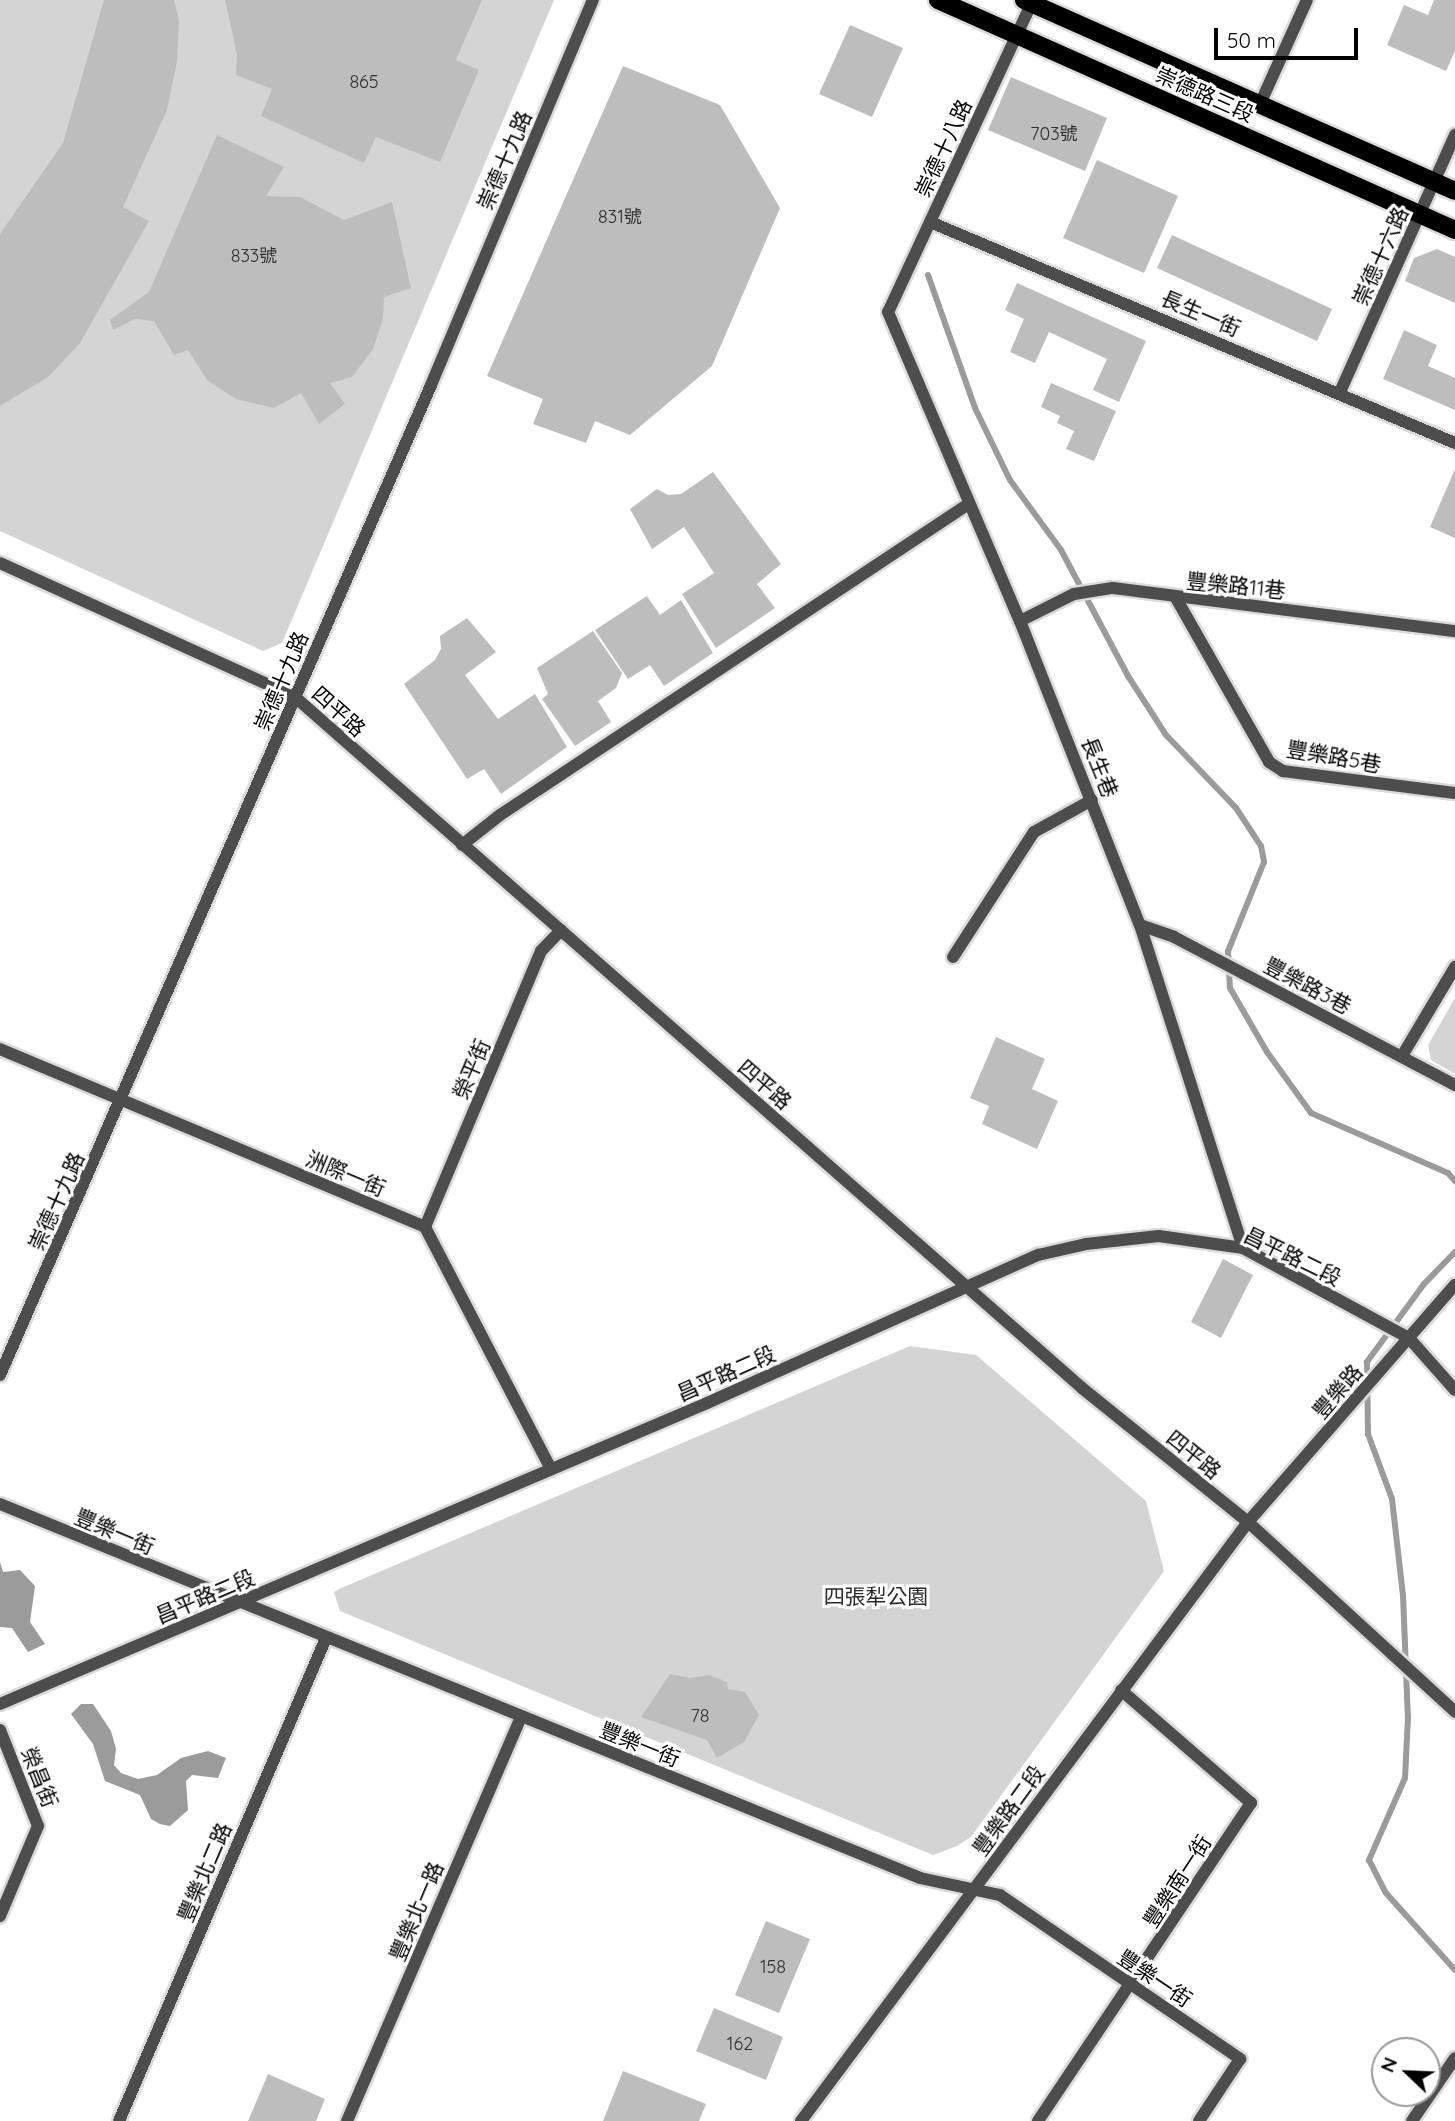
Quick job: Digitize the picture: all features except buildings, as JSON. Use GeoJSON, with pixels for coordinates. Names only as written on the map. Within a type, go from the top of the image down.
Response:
{"type":"FeatureCollection","features":[{"type":"Feature","properties":{"kind":"main road","name":"崇德路三段"},"geometry":{"type":"LineString","coordinates":[[938,0],[1455,230]]}},
{"type":"Feature","properties":{"kind":"main road","name":"崇德路三段"},"geometry":{"type":"LineString","coordinates":[[1030,1],[1455,191]]}},
{"type":"Feature","properties":{"kind":"street","name":"崇德十九路"},"geometry":{"type":"LineString","coordinates":[[0,1375],[295,697],[593,0]]}},
{"type":"Feature","properties":{"kind":"street"},"geometry":{"type":"LineString","coordinates":[[1260,104],[1307,0]]}},
{"type":"Feature","properties":{"kind":"street","name":"崇德十八路"},"geometry":{"type":"LineString","coordinates":[[888,312],[1017,37],[1030,1]]}},
{"type":"Feature","properties":{"kind":"street","name":"崇德十六路"},"geometry":{"type":"LineString","coordinates":[[1340,392],[1455,135]]}},
{"type":"Feature","properties":{"kind":"street","name":"長生一街"},"geometry":{"type":"LineString","coordinates":[[930,222],[1340,392],[1455,443]]}},
{"type":"Feature","properties":{"kind":"street","name":"長生巷"},"geometry":{"type":"LineString","coordinates":[[888,312],[967,505],[1020,621],[1140,925],[1243,1248]]}},
{"type":"Feature","properties":{"kind":"street"},"geometry":{"type":"LineString","coordinates":[[463,845],[500,815],[967,505]]}},
{"type":"Feature","properties":{"kind":"street","name":"四平路"},"geometry":{"type":"LineString","coordinates":[[0,563],[295,697],[1082,1388],[1248,1522],[1455,1712]]}},
{"type":"Feature","properties":{"kind":"street","name":"豐樂路11巷"},"geometry":{"type":"LineString","coordinates":[[1020,621],[1074,594],[1114,588],[1175,598],[1455,631]]}},
{"type":"Feature","properties":{"kind":"street","name":"豐樂路5巷"},"geometry":{"type":"LineString","coordinates":[[1175,598],[1269,762],[1283,771],[1455,793]]}},
{"type":"Feature","properties":{"kind":"street"},"geometry":{"type":"LineString","coordinates":[[953,957],[1034,831],[1092,800]]}},
{"type":"Feature","properties":{"kind":"street","name":"豐樂路3巷"},"geometry":{"type":"LineString","coordinates":[[1140,925],[1174,937],[1455,1085]]}},
{"type":"Feature","properties":{"kind":"street","name":"榮平街"},"geometry":{"type":"LineString","coordinates":[[425,1227],[541,951],[561,930]]}},
{"type":"Feature","properties":{"kind":"street"},"geometry":{"type":"LineString","coordinates":[[1402,1056],[1455,967]]}},
{"type":"Feature","properties":{"kind":"street","name":"洲際一街"},"geometry":{"type":"LineString","coordinates":[[0,1049],[425,1227]]}},
{"type":"Feature","properties":{"kind":"street"},"geometry":{"type":"LineString","coordinates":[[425,1227],[551,1469]]}},
{"type":"Feature","properties":{"kind":"street","name":"昌平路二段"},"geometry":{"type":"LineString","coordinates":[[0,1704],[970,1289],[1038,1255],[1117,1238],[1159,1236],[1243,1248],[1409,1338],[1455,1390]]}},
{"type":"Feature","properties":{"kind":"street","name":"豐樂路"},"geometry":{"type":"LineString","coordinates":[[1248,1522],[1455,1285]]}},
{"type":"Feature","properties":{"kind":"street","name":"豐樂一街"},"geometry":{"type":"LineString","coordinates":[[0,1504],[236,1603],[920,1878],[969,1891],[1000,1895],[1240,2059],[1199,2121]]}},
{"type":"Feature","properties":{"kind":"street","name":"豐樂路二段"},"geometry":{"type":"LineString","coordinates":[[801,2121],[969,1891],[1248,1522]]}},
{"type":"Feature","properties":{"kind":"street","name":"豐樂北二路"},"geometry":{"type":"LineString","coordinates":[[119,2121],[326,1638]]}},
{"type":"Feature","properties":{"kind":"street","name":"豐樂南一街"},"geometry":{"type":"LineString","coordinates":[[1038,2121],[1127,1982],[1150,1959],[1251,1803],[1121,1690]]}},
{"type":"Feature","properties":{"kind":"street","name":"豐樂北一路"},"geometry":{"type":"LineString","coordinates":[[347,2121],[521,1717]]}},
{"type":"Feature","properties":{"kind":"street","name":"榮昌街"},"geometry":{"type":"LineString","coordinates":[[0,1730],[38,1826],[0,1916]]}},
{"type":"Feature","properties":{"kind":"street"},"geometry":{"type":"LineString","coordinates":[[1412,2121],[1455,2058]]}},
{"type":"Feature","properties":{"kind":"green space"},"geometry":{"type":"Polygon","coordinates":[[[0,0],[554,0],[282,643],[263,651],[0,531],[0,0]]]}},
{"type":"Feature","properties":{"kind":"green space"},"geometry":{"type":"Polygon","coordinates":[[[1455,998],[1455,1074],[1431,1060],[1428,1045],[1455,998]]]}},
{"type":"Feature","properties":{"kind":"green space","name":"四張犁公園"},"geometry":{"type":"Polygon","coordinates":[[[910,1346],[976,1355],[1146,1501],[1164,1571],[971,1837],[957,1846],[933,1855],[340,1611],[334,1592],[339,1589],[910,1346]]]}},
{"type":"Feature","properties":{"kind":"shaded area"},"geometry":{"type":"Polygon","coordinates":[[[0,1562],[3,1572],[20,1570],[35,1586],[30,1622],[45,1644],[28,1652],[12,1628],[0,1627],[0,1562]]]}},
{"type":"Feature","properties":{"kind":"shaded area"},"geometry":{"type":"Polygon","coordinates":[[[81,1704],[93,1704],[111,1731],[116,1749],[114,1765],[121,1773],[138,1779],[157,1775],[181,1758],[208,1751],[226,1758],[218,1778],[192,1775],[186,1781],[188,1810],[170,1826],[160,1824],[151,1819],[140,1795],[105,1781],[93,1744],[71,1714],[81,1704]]]}},
{"type":"Feature","properties":{"kind":"waterway"},"geometry":{"type":"LineString","coordinates":[[928,275],[975,408],[1010,480],[1061,550],[1128,676],[1166,735],[1236,808],[1261,846],[1264,862],[1228,951],[1230,988],[1267,1052],[1311,1113],[1448,1173],[1455,1181]]}},
{"type":"Feature","properties":{"kind":"waterway"},"geometry":{"type":"LineString","coordinates":[[1455,1252],[1424,1284],[1367,1362],[1368,1434],[1392,1499],[1403,1595],[1408,1717],[1405,1778],[1369,1860],[1386,1893],[1455,1970]]}}]}
